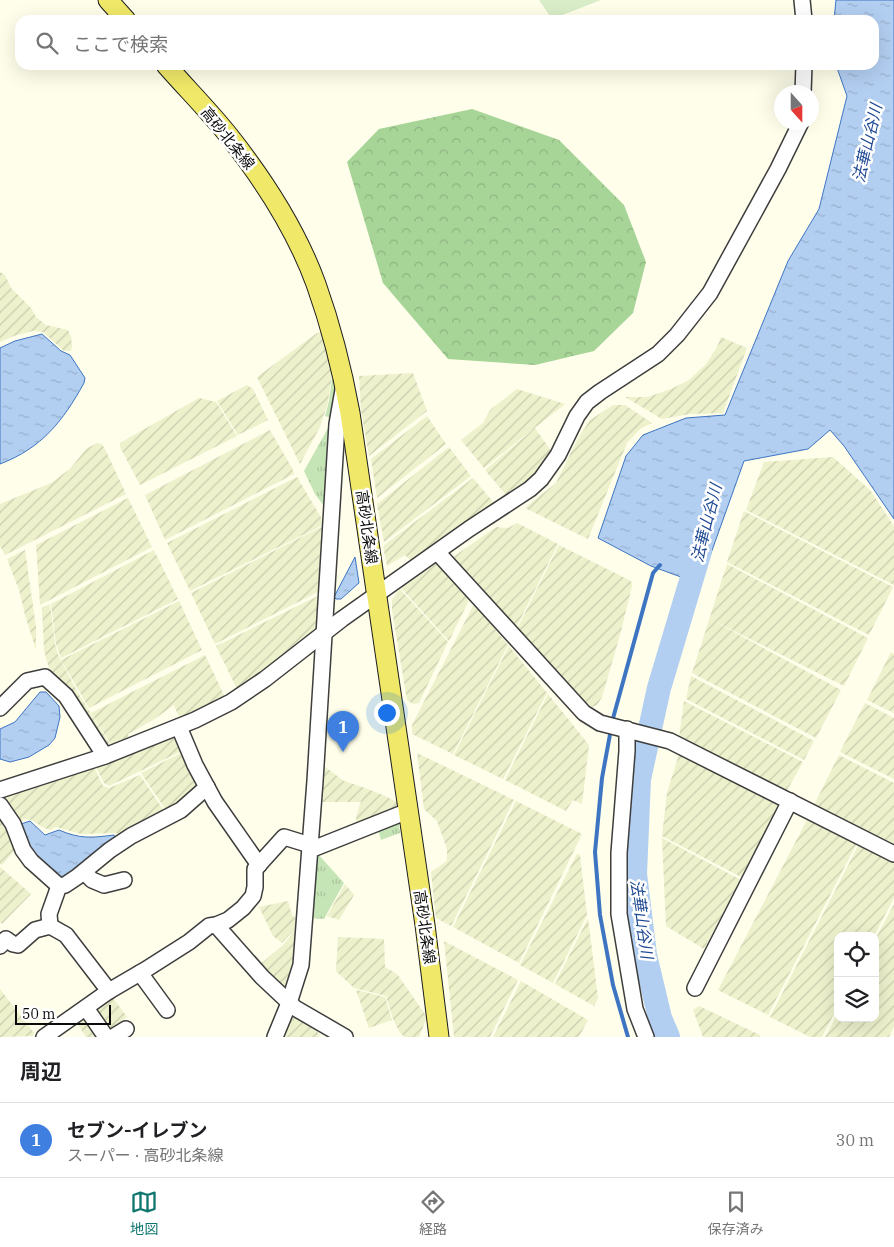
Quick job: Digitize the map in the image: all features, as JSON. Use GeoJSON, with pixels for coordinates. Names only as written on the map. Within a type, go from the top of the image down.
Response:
{"type":"FeatureCollection","features":[{"type":"Feature","properties":{"kind":"main road"},"geometry":{"type":"LineString","coordinates":[[108,0],[122,15]]}},
{"type":"Feature","properties":{"kind":"main road","name":"高砂北条線"},"geometry":{"type":"LineString","coordinates":[[170,70],[229,136],[258,174],[287,222],[315,283],[334,340],[350,413],[425,925],[439,1037]]}},
{"type":"Feature","properties":{"kind":"street"},"geometry":{"type":"LineString","coordinates":[[802,0],[804,15]]}},
{"type":"Feature","properties":{"kind":"street"},"geometry":{"type":"LineString","coordinates":[[803,85],[804,70]]}},
{"type":"Feature","properties":{"kind":"street"},"geometry":{"type":"LineString","coordinates":[[0,790],[105,756],[179,726],[231,702],[265,679],[376,595],[438,553],[469,529],[519,497],[541,479],[558,455],[577,416],[587,402],[658,354],[678,335],[710,293],[778,169],[797,130]]}},
{"type":"Feature","properties":{"kind":"street"},"geometry":{"type":"LineString","coordinates":[[274,1037],[289,1003],[301,965],[325,632],[337,424],[345,384]]}},
{"type":"Feature","properties":{"kind":"street"},"geometry":{"type":"LineString","coordinates":[[438,553],[584,713],[600,723],[670,741],[894,854]]}},
{"type":"Feature","properties":{"kind":"street"},"geometry":{"type":"LineString","coordinates":[[0,708],[27,681],[44,677],[66,696],[105,756]]}},
{"type":"Feature","properties":{"kind":"street"},"geometry":{"type":"LineString","coordinates":[[179,726],[214,802],[259,865]]}},
{"type":"Feature","properties":{"kind":"street"},"geometry":{"type":"LineString","coordinates":[[622,728],[627,751],[619,853],[619,914],[635,1009],[646,1037]]}},
{"type":"Feature","properties":{"kind":"street"},"geometry":{"type":"LineString","coordinates":[[59,886],[65,885],[84,872],[110,850],[131,836],[181,810],[207,787]]}},
{"type":"Feature","properties":{"kind":"street"},"geometry":{"type":"LineString","coordinates":[[695,988],[790,801]]}},
{"type":"Feature","properties":{"kind":"street"},"geometry":{"type":"LineString","coordinates":[[0,805],[14,824],[23,850],[31,861],[59,886]]}},
{"type":"Feature","properties":{"kind":"street"},"geometry":{"type":"LineString","coordinates":[[51,1035],[109,991],[189,942],[208,926],[216,926],[228,920],[243,908],[253,896],[255,869],[284,837],[310,847],[408,811]]}},
{"type":"Feature","properties":{"kind":"street"},"geometry":{"type":"LineString","coordinates":[[84,872],[92,880],[104,886],[124,880]]}},
{"type":"Feature","properties":{"kind":"street"},"geometry":{"type":"LineString","coordinates":[[50,926],[49,914],[59,886]]}},
{"type":"Feature","properties":{"kind":"street"},"geometry":{"type":"LineString","coordinates":[[0,946],[6,939],[18,945],[35,930],[50,926],[66,935],[109,991]]}},
{"type":"Feature","properties":{"kind":"street"},"geometry":{"type":"LineString","coordinates":[[216,926],[262,977],[289,1003],[344,1037]]}},
{"type":"Feature","properties":{"kind":"street"},"geometry":{"type":"LineString","coordinates":[[140,973],[167,1010]]}},
{"type":"Feature","properties":{"kind":"street"},"geometry":{"type":"LineString","coordinates":[[86,1008],[106,1037]]}},
{"type":"Feature","properties":{"kind":"street"},"geometry":{"type":"LineString","coordinates":[[113,1037],[126,1029]]}},
{"type":"Feature","properties":{"kind":"green space"},"geometry":{"type":"Polygon","coordinates":[[[539,0],[601,0],[562,15],[549,15],[539,0]]]}},
{"type":"Feature","properties":{"kind":"green space"},"geometry":{"type":"Polygon","coordinates":[[[472,109],[559,140],[624,205],[646,262],[633,313],[594,351],[535,365],[448,359],[383,283],[347,162],[379,129],[472,109]]]}},
{"type":"Feature","properties":{"kind":"green space"},"geometry":{"type":"Polygon","coordinates":[[[0,272],[5,275],[11,288],[31,308],[36,317],[46,325],[68,330],[71,337],[71,351],[64,351],[43,332],[33,331],[0,342],[0,272]]]}},
{"type":"Feature","properties":{"kind":"green space"},"geometry":{"type":"Polygon","coordinates":[[[322,332],[334,363],[328,402],[320,427],[300,464],[257,377],[317,333],[322,332]]]}},
{"type":"Feature","properties":{"kind":"green space"},"geometry":{"type":"Polygon","coordinates":[[[721,337],[747,348],[723,413],[690,414],[662,419],[625,397],[648,397],[689,380],[706,364],[721,337]]]}},
{"type":"Feature","properties":{"kind":"green space"},"geometry":{"type":"Polygon","coordinates":[[[334,364],[338,386],[333,419],[325,416],[334,364]]]}},
{"type":"Feature","properties":{"kind":"green space"},"geometry":{"type":"Polygon","coordinates":[[[413,373],[427,411],[369,456],[361,410],[359,376],[413,373]]]}},
{"type":"Feature","properties":{"kind":"green space"},"geometry":{"type":"Polygon","coordinates":[[[247,385],[253,389],[268,420],[238,435],[217,401],[247,385]]]}},
{"type":"Feature","properties":{"kind":"green space"},"geometry":{"type":"Polygon","coordinates":[[[517,389],[565,404],[484,468],[461,440],[483,423],[490,410],[517,389]]]}},
{"type":"Feature","properties":{"kind":"green space"},"geometry":{"type":"Polygon","coordinates":[[[199,398],[216,402],[237,436],[140,485],[120,447],[120,443],[199,398]]]}},
{"type":"Feature","properties":{"kind":"green space"},"geometry":{"type":"Polygon","coordinates":[[[613,405],[625,405],[652,423],[640,429],[627,443],[588,539],[525,508],[556,483],[577,440],[590,420],[613,405]]]}},
{"type":"Feature","properties":{"kind":"green space"},"geometry":{"type":"Polygon","coordinates":[[[427,416],[446,444],[377,498],[371,459],[427,416]]]}},
{"type":"Feature","properties":{"kind":"green space"},"geometry":{"type":"Polygon","coordinates":[[[332,421],[326,509],[315,494],[304,471],[332,421]]]}},
{"type":"Feature","properties":{"kind":"green space"},"geometry":{"type":"Polygon","coordinates":[[[535,428],[552,452],[536,475],[518,490],[507,496],[485,470],[535,428]]]}},
{"type":"Feature","properties":{"kind":"green space"},"geometry":{"type":"Polygon","coordinates":[[[270,430],[294,474],[165,540],[145,495],[270,430]]]}},
{"type":"Feature","properties":{"kind":"green space"},"geometry":{"type":"Polygon","coordinates":[[[97,443],[102,444],[106,451],[126,494],[5,555],[0,546],[0,504],[51,483],[70,469],[86,449],[97,443]]]}},
{"type":"Feature","properties":{"kind":"green space"},"geometry":{"type":"Polygon","coordinates":[[[449,447],[471,476],[384,542],[377,504],[449,447]]]}},
{"type":"Feature","properties":{"kind":"green space"},"geometry":{"type":"Polygon","coordinates":[[[833,457],[870,490],[894,526],[894,585],[746,510],[764,462],[833,457]]]}},
{"type":"Feature","properties":{"kind":"green space"},"geometry":{"type":"Polygon","coordinates":[[[297,477],[325,524],[190,591],[167,543],[297,477]]]}},
{"type":"Feature","properties":{"kind":"green space"},"geometry":{"type":"Polygon","coordinates":[[[473,478],[494,503],[493,508],[411,561],[405,555],[387,566],[383,546],[473,478]]]}},
{"type":"Feature","properties":{"kind":"green space"},"geometry":{"type":"Polygon","coordinates":[[[128,498],[152,547],[40,605],[36,545],[128,498]]]}},
{"type":"Feature","properties":{"kind":"green space"},"geometry":{"type":"Polygon","coordinates":[[[744,511],[893,587],[869,635],[727,562],[744,511]]]}},
{"type":"Feature","properties":{"kind":"green space"},"geometry":{"type":"Polygon","coordinates":[[[517,523],[558,544],[515,630],[453,557],[496,527],[508,528],[517,523]]]}},
{"type":"Feature","properties":{"kind":"green space"},"geometry":{"type":"Polygon","coordinates":[[[325,525],[318,592],[215,644],[191,593],[325,525]]]}},
{"type":"Feature","properties":{"kind":"green space"},"geometry":{"type":"Polygon","coordinates":[[[559,545],[631,581],[632,586],[620,635],[602,697],[597,705],[592,707],[579,697],[516,631],[559,545]]]}},
{"type":"Feature","properties":{"kind":"green space"},"geometry":{"type":"Polygon","coordinates":[[[25,550],[36,627],[36,650],[19,590],[7,559],[25,550]]]}},
{"type":"Feature","properties":{"kind":"green space"},"geometry":{"type":"Polygon","coordinates":[[[154,550],[178,599],[61,658],[56,644],[51,604],[154,550]]]}},
{"type":"Feature","properties":{"kind":"green space"},"geometry":{"type":"Polygon","coordinates":[[[437,563],[470,598],[449,641],[401,588],[437,563]]]}},
{"type":"Feature","properties":{"kind":"green space"},"geometry":{"type":"Polygon","coordinates":[[[727,564],[868,638],[844,686],[712,620],[841,690],[816,738],[692,673],[727,564]]]}},
{"type":"Feature","properties":{"kind":"green space"},"geometry":{"type":"Polygon","coordinates":[[[400,589],[448,642],[419,703],[413,704],[407,700],[392,610],[392,600],[400,589]]]}},
{"type":"Feature","properties":{"kind":"green space"},"geometry":{"type":"Polygon","coordinates":[[[320,595],[318,629],[237,689],[216,646],[320,595]]]}},
{"type":"Feature","properties":{"kind":"green space"},"geometry":{"type":"Polygon","coordinates":[[[179,601],[202,650],[89,708],[61,660],[179,601]]]}},
{"type":"Feature","properties":{"kind":"green space"},"geometry":{"type":"Polygon","coordinates":[[[50,604],[58,655],[78,693],[111,746],[103,743],[49,668],[44,651],[42,608],[50,604]]]}},
{"type":"Feature","properties":{"kind":"green space"},"geometry":{"type":"Polygon","coordinates":[[[474,604],[508,645],[453,754],[412,734],[412,725],[474,604]]]}},
{"type":"Feature","properties":{"kind":"green space"},"geometry":{"type":"Polygon","coordinates":[[[509,646],[547,693],[503,779],[454,755],[509,646]]]}},
{"type":"Feature","properties":{"kind":"green space"},"geometry":{"type":"Polygon","coordinates":[[[891,652],[894,654],[894,713],[867,700],[891,652]]]}},
{"type":"Feature","properties":{"kind":"green space"},"geometry":{"type":"Polygon","coordinates":[[[205,655],[225,697],[182,719],[174,705],[128,734],[129,739],[112,746],[91,713],[205,655]]]}},
{"type":"Feature","properties":{"kind":"green space"},"geometry":{"type":"Polygon","coordinates":[[[691,676],[814,741],[804,760],[686,699],[691,676]]]}},
{"type":"Feature","properties":{"kind":"green space"},"geometry":{"type":"Polygon","coordinates":[[[548,694],[589,745],[582,804],[573,800],[566,811],[505,780],[548,694]]]}},
{"type":"Feature","properties":{"kind":"green space"},"geometry":{"type":"Polygon","coordinates":[[[684,701],[803,762],[786,792],[679,738],[684,701]]]}},
{"type":"Feature","properties":{"kind":"green space"},"geometry":{"type":"Polygon","coordinates":[[[865,703],[894,718],[894,779],[840,752],[865,703]]]}},
{"type":"Feature","properties":{"kind":"green space"},"geometry":{"type":"Polygon","coordinates":[[[177,735],[184,750],[109,786],[104,783],[96,767],[177,735]]]}},
{"type":"Feature","properties":{"kind":"green space"},"geometry":{"type":"Polygon","coordinates":[[[185,751],[202,785],[168,813],[141,773],[185,751]]]}},
{"type":"Feature","properties":{"kind":"green space"},"geometry":{"type":"Polygon","coordinates":[[[417,753],[514,800],[451,926],[436,918],[431,872],[447,861],[447,849],[437,821],[424,809],[417,753]]]}},
{"type":"Feature","properties":{"kind":"green space"},"geometry":{"type":"Polygon","coordinates":[[[679,754],[779,804],[743,878],[662,836],[667,793],[679,754]]]}},
{"type":"Feature","properties":{"kind":"green space"},"geometry":{"type":"Polygon","coordinates":[[[839,755],[894,783],[894,846],[813,807],[839,755]]]}},
{"type":"Feature","properties":{"kind":"green space"},"geometry":{"type":"Polygon","coordinates":[[[321,764],[344,781],[365,788],[360,802],[319,802],[321,764]]]}},
{"type":"Feature","properties":{"kind":"green space"},"geometry":{"type":"Polygon","coordinates":[[[94,767],[103,786],[109,788],[140,775],[166,814],[124,836],[116,833],[81,834],[56,827],[50,830],[32,820],[24,819],[17,822],[3,801],[4,795],[94,767]]]}},
{"type":"Feature","properties":{"kind":"green space"},"geometry":{"type":"Polygon","coordinates":[[[365,788],[397,802],[398,812],[357,827],[356,817],[365,788]]]}},
{"type":"Feature","properties":{"kind":"green space"},"geometry":{"type":"Polygon","coordinates":[[[516,801],[582,834],[519,963],[453,927],[516,801]]]}},
{"type":"Feature","properties":{"kind":"green space"},"geometry":{"type":"Polygon","coordinates":[[[0,813],[17,843],[14,851],[2,865],[0,864],[0,813]]]}},
{"type":"Feature","properties":{"kind":"green space"},"geometry":{"type":"Polygon","coordinates":[[[398,818],[400,833],[381,840],[377,826],[398,818]]]}},
{"type":"Feature","properties":{"kind":"green space"},"geometry":{"type":"Polygon","coordinates":[[[808,818],[857,843],[768,1015],[718,990],[808,818]]]}},
{"type":"Feature","properties":{"kind":"green space"},"geometry":{"type":"Polygon","coordinates":[[[662,838],[741,880],[704,949],[666,926],[662,838]]]}},
{"type":"Feature","properties":{"kind":"green space"},"geometry":{"type":"Polygon","coordinates":[[[859,844],[894,862],[894,898],[876,932],[834,932],[834,1014],[822,1037],[810,1037],[770,1017],[859,844]]]}},
{"type":"Feature","properties":{"kind":"green space"},"geometry":{"type":"Polygon","coordinates":[[[317,853],[344,883],[324,919],[310,918],[317,853]]]}},
{"type":"Feature","properties":{"kind":"green space"},"geometry":{"type":"Polygon","coordinates":[[[577,854],[580,855],[587,915],[553,983],[520,965],[577,854]]]}},
{"type":"Feature","properties":{"kind":"green space"},"geometry":{"type":"Polygon","coordinates":[[[0,867],[31,894],[2,924],[0,922],[0,867]]]}},
{"type":"Feature","properties":{"kind":"green space"},"geometry":{"type":"Polygon","coordinates":[[[345,884],[354,895],[339,920],[327,916],[345,884]]]}},
{"type":"Feature","properties":{"kind":"green space"},"geometry":{"type":"Polygon","coordinates":[[[288,901],[292,915],[299,921],[298,926],[282,943],[273,936],[259,907],[288,901]]]}},
{"type":"Feature","properties":{"kind":"green space"},"geometry":{"type":"Polygon","coordinates":[[[894,904],[894,1026],[889,1037],[825,1037],[834,1020],[834,1022],[879,1022],[879,932],[894,904]]]}},
{"type":"Feature","properties":{"kind":"green space"},"geometry":{"type":"Polygon","coordinates":[[[588,918],[598,998],[594,1006],[555,984],[588,918]]]}},
{"type":"Feature","properties":{"kind":"green space"},"geometry":{"type":"Polygon","coordinates":[[[298,927],[296,960],[286,997],[257,967],[283,945],[298,927]]]}},
{"type":"Feature","properties":{"kind":"green space"},"geometry":{"type":"Polygon","coordinates":[[[338,937],[384,939],[385,967],[397,974],[427,1017],[419,1037],[404,1037],[399,1031],[386,996],[354,988],[336,971],[338,937]]]}},
{"type":"Feature","properties":{"kind":"green space"},"geometry":{"type":"Polygon","coordinates":[[[444,941],[518,980],[490,1037],[454,1037],[444,941]]]}},
{"type":"Feature","properties":{"kind":"green space"},"geometry":{"type":"Polygon","coordinates":[[[521,981],[588,1020],[579,1037],[493,1037],[521,981]]]}},
{"type":"Feature","properties":{"kind":"green space"},"geometry":{"type":"Polygon","coordinates":[[[0,989],[34,1033],[33,1036],[0,1037],[0,989]]]}},
{"type":"Feature","properties":{"kind":"green space"},"geometry":{"type":"Polygon","coordinates":[[[356,990],[385,997],[392,1020],[369,1028],[356,990]]]}},
{"type":"Feature","properties":{"kind":"green space"},"geometry":{"type":"Polygon","coordinates":[[[113,998],[127,1017],[109,1029],[95,1010],[113,998]]]}},
{"type":"Feature","properties":{"kind":"green space"},"geometry":{"type":"Polygon","coordinates":[[[699,1006],[760,1035],[760,1037],[703,1037],[693,1010],[699,1006]]]}},
{"type":"Feature","properties":{"kind":"green space"},"geometry":{"type":"Polygon","coordinates":[[[290,1009],[306,1020],[320,1035],[318,1037],[278,1037],[290,1009]]]}},
{"type":"Feature","properties":{"kind":"green space"},"geometry":{"type":"Polygon","coordinates":[[[83,1014],[100,1037],[86,1037],[75,1020],[83,1014]]]}},
{"type":"Feature","properties":{"kind":"water"},"geometry":{"type":"Polygon","coordinates":[[[836,0],[894,0],[894,519],[844,446],[830,430],[808,449],[744,461],[700,584],[651,566],[598,538],[626,456],[643,435],[686,418],[725,415],[788,261],[819,209],[847,96],[838,70],[879,70],[879,15],[834,15],[836,0]]]}},
{"type":"Feature","properties":{"kind":"water"},"geometry":{"type":"Polygon","coordinates":[[[42,334],[61,351],[70,355],[85,378],[84,383],[68,409],[50,432],[28,450],[0,464],[0,348],[15,341],[42,334]]]}},
{"type":"Feature","properties":{"kind":"water"},"geometry":{"type":"Polygon","coordinates":[[[355,557],[359,583],[341,599],[336,599],[334,597],[355,557]]]}},
{"type":"Feature","properties":{"kind":"water"},"geometry":{"type":"Polygon","coordinates":[[[40,692],[46,692],[59,706],[60,717],[55,738],[49,745],[29,757],[10,762],[0,759],[0,729],[15,722],[40,692]]]}},
{"type":"Feature","properties":{"kind":"water"},"geometry":{"type":"Polygon","coordinates":[[[30,821],[45,835],[59,830],[86,837],[114,835],[116,841],[61,880],[31,853],[21,824],[30,821]]]}},
{"type":"Feature","properties":{"kind":"waterway","name":"法華山谷川"},"geometry":{"type":"LineString","coordinates":[[668,1037],[660,1018],[645,955],[635,874],[639,779],[659,688],[700,551]]}},
{"type":"Feature","properties":{"kind":"waterway"},"geometry":{"type":"LineString","coordinates":[[612,722],[653,573],[660,565]]}},
{"type":"Feature","properties":{"kind":"waterway"},"geometry":{"type":"LineString","coordinates":[[611,729],[602,778],[595,852],[600,915],[613,985],[628,1037]]}},
{"type":"Feature","properties":{"kind":"place","name":"セブン-イレブン"},"geometry":{"type":"Point","coordinates":[343,752]}}]}
